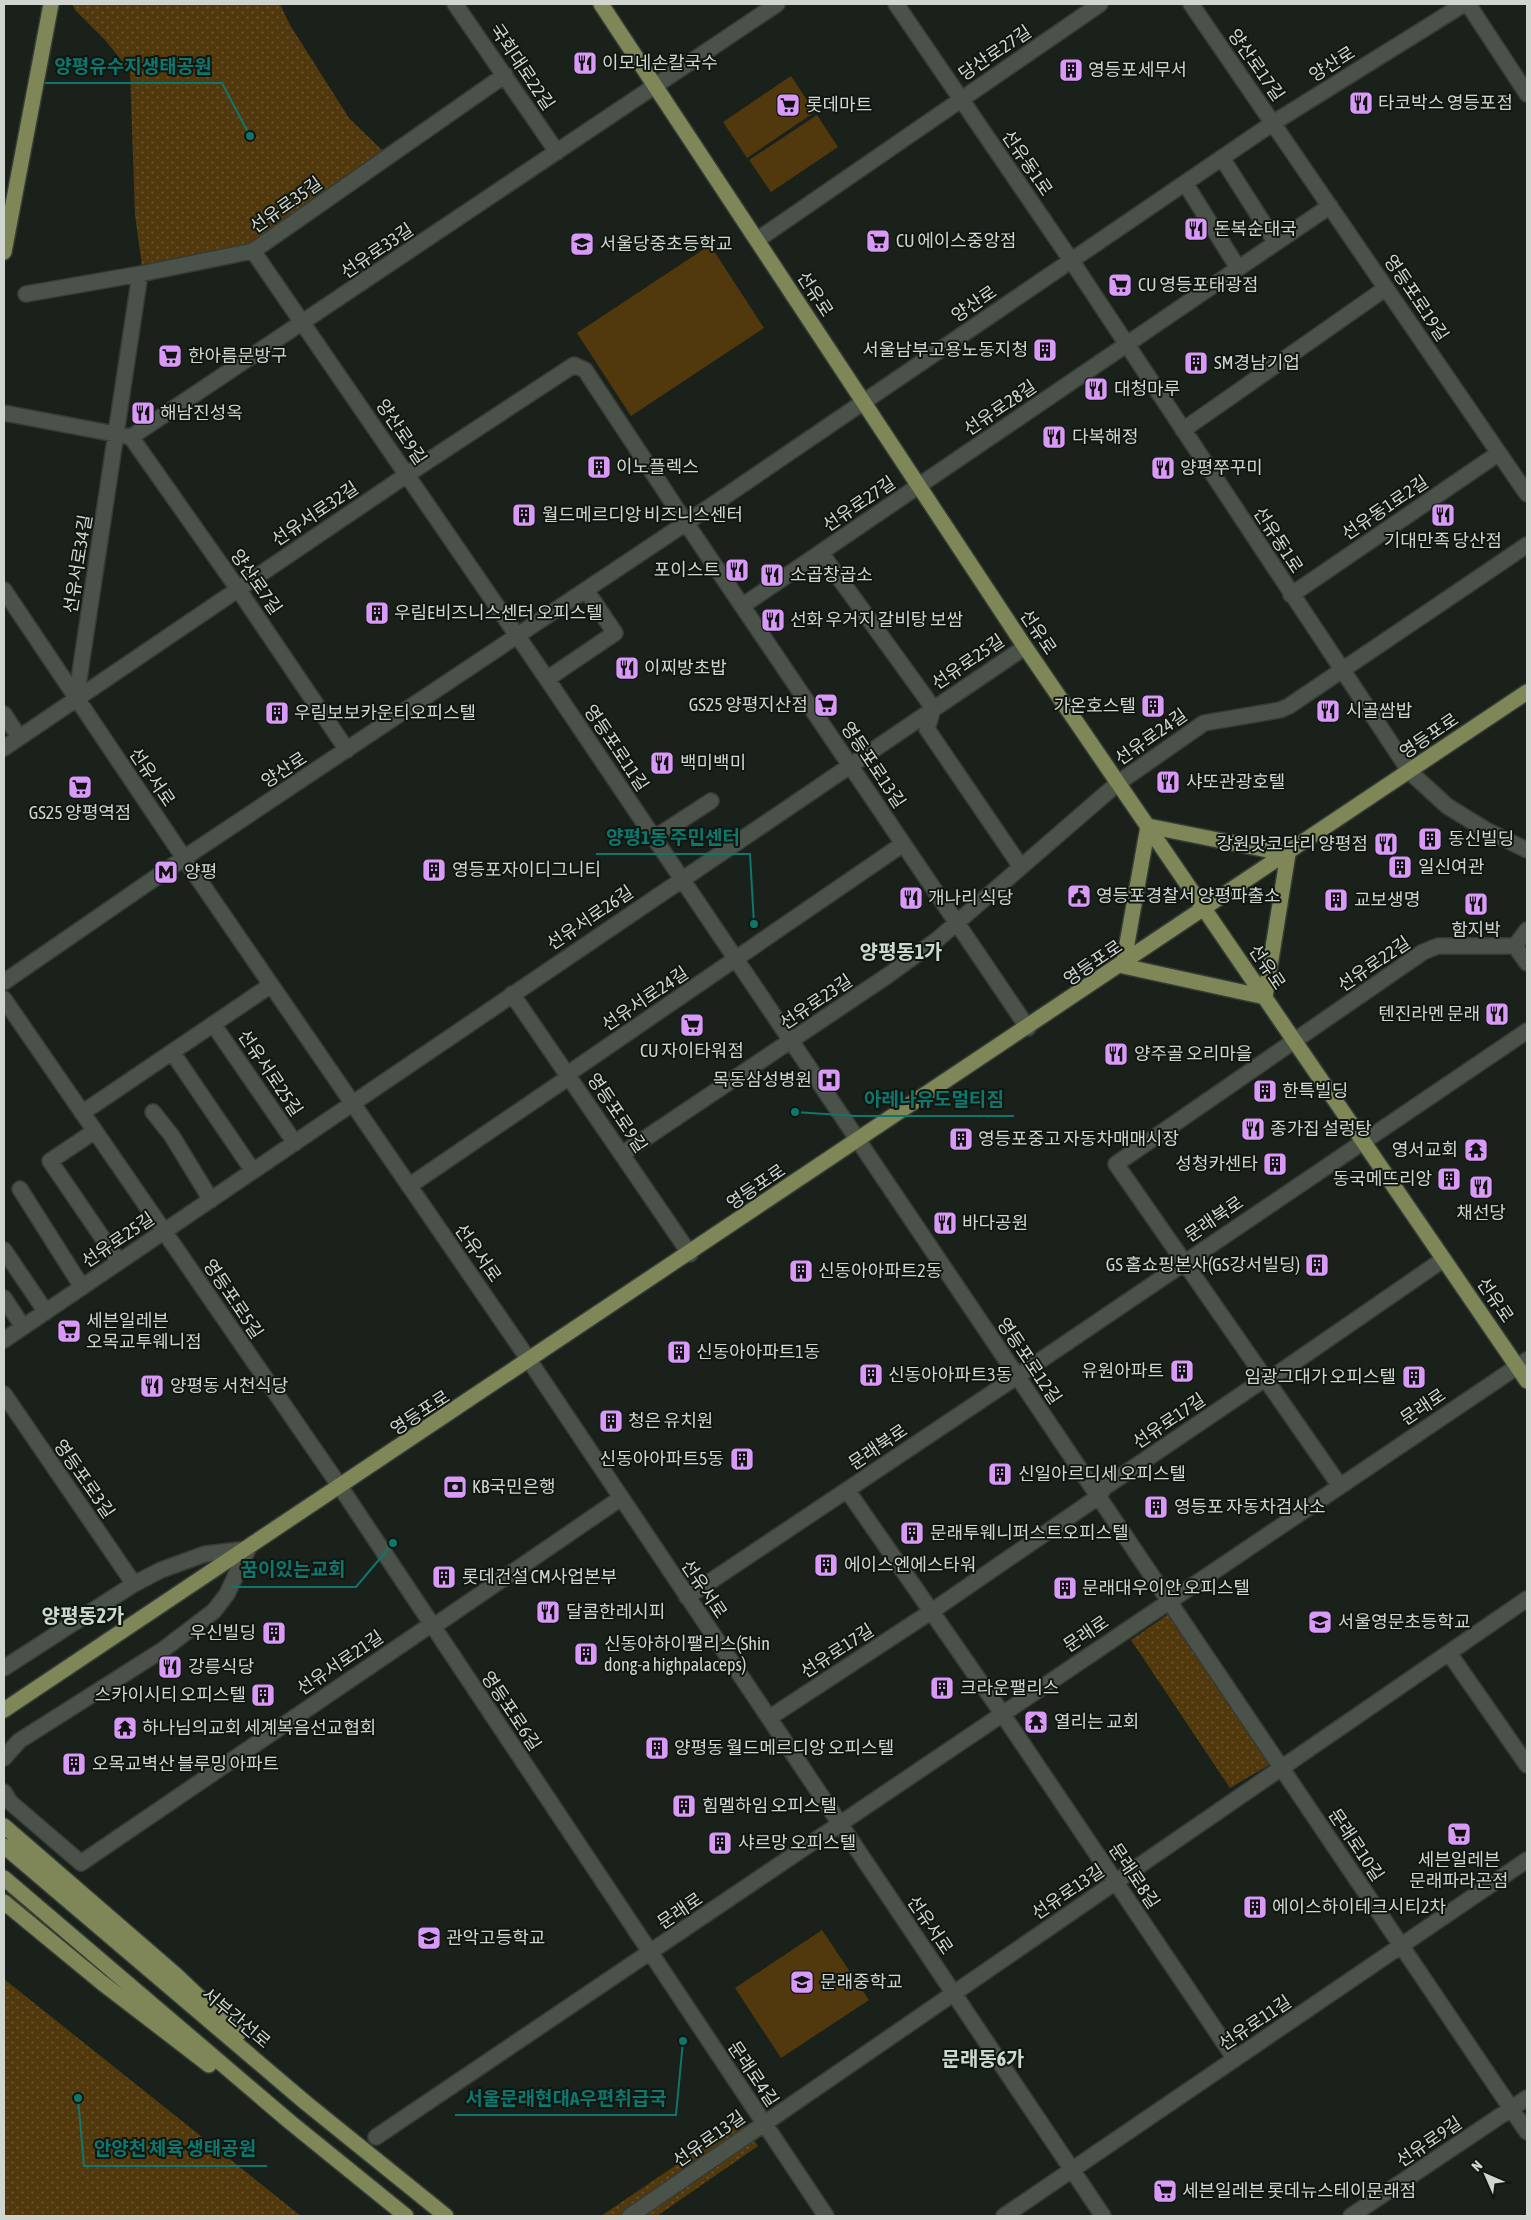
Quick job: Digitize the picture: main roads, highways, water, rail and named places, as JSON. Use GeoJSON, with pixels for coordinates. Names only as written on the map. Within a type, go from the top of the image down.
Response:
{"type":"FeatureCollection","features":[{"type":"Feature","properties":{"kind":"main road"},"geometry":{"type":"LineString","coordinates":[[4,252],[51,4]]}},
{"type":"Feature","properties":{"kind":"main road","name":"선유로"},"geometry":{"type":"LineString","coordinates":[[601,4],[1025,646],[1444,1259],[1522,1363],[1527,1381]]}},
{"type":"Feature","properties":{"kind":"main road","name":"영등포로"},"geometry":{"type":"LineString","coordinates":[[4,1710],[531,1363],[858,1141],[1206,911],[1527,692]]}},
{"type":"Feature","properties":{"kind":"main road"},"geometry":{"type":"LineString","coordinates":[[1148,826],[1288,854],[1265,997],[1123,966],[1148,826]]}},
{"type":"Feature","properties":{"kind":"main road"},"geometry":{"type":"LineString","coordinates":[[4,1826],[225,2020],[306,2102]]}},
{"type":"Feature","properties":{"kind":"main road","name":"서부간선로"},"geometry":{"type":"LineString","coordinates":[[4,1846],[306,2102],[446,2216]]}},
{"type":"Feature","properties":{"kind":"main road"},"geometry":{"type":"LineString","coordinates":[[4,1878],[290,2122],[406,2216]]}},
{"type":"Feature","properties":{"kind":"main road"},"geometry":{"type":"LineString","coordinates":[[4,1902],[101,1982],[195,2055],[290,2122]]}},
{"type":"Feature","properties":{"kind":"place","name":"이모네손칼국수"},"geometry":{"type":"Point","coordinates":[585,63]}},
{"type":"Feature","properties":{"kind":"place","name":"영등포세무서"},"geometry":{"type":"Point","coordinates":[1071,70]}},
{"type":"Feature","properties":{"kind":"place","name":"타코박스 영등포점"},"geometry":{"type":"Point","coordinates":[1361,103]}},
{"type":"Feature","properties":{"kind":"place","name":"롯데마트"},"geometry":{"type":"Point","coordinates":[788,105]}},
{"type":"Feature","properties":{"kind":"place","name":"양평유수지생태공원"},"geometry":{"type":"Point","coordinates":[250,136]}},
{"type":"Feature","properties":{"kind":"place","name":"돈복순대국"},"geometry":{"type":"Point","coordinates":[1196,229]}},
{"type":"Feature","properties":{"kind":"place","name":"CU 에이스중앙점"},"geometry":{"type":"Point","coordinates":[878,241]}},
{"type":"Feature","properties":{"kind":"place","name":"서울당중초등학교"},"geometry":{"type":"Point","coordinates":[582,244]}},
{"type":"Feature","properties":{"kind":"place","name":"CU 영등포태광점"},"geometry":{"type":"Point","coordinates":[1120,285]}},
{"type":"Feature","properties":{"kind":"place","name":"서울남부고용노동지청"},"geometry":{"type":"Point","coordinates":[1045,350]}},
{"type":"Feature","properties":{"kind":"place","name":"한아름문방구"},"geometry":{"type":"Point","coordinates":[170,356]}},
{"type":"Feature","properties":{"kind":"place","name":"SM경남기업"},"geometry":{"type":"Point","coordinates":[1196,363]}},
{"type":"Feature","properties":{"kind":"place","name":"대청마루"},"geometry":{"type":"Point","coordinates":[1096,389]}},
{"type":"Feature","properties":{"kind":"place","name":"해남진성옥"},"geometry":{"type":"Point","coordinates":[143,413]}},
{"type":"Feature","properties":{"kind":"place","name":"다복해정"},"geometry":{"type":"Point","coordinates":[1054,437]}},
{"type":"Feature","properties":{"kind":"place","name":"이노플렉스"},"geometry":{"type":"Point","coordinates":[599,467]}},
{"type":"Feature","properties":{"kind":"place","name":"양평쭈꾸미"},"geometry":{"type":"Point","coordinates":[1163,468]}},
{"type":"Feature","properties":{"kind":"place","name":"월드메르디앙 비즈니스센터"},"geometry":{"type":"Point","coordinates":[524,515]}},
{"type":"Feature","properties":{"kind":"place","name":"기대만족 당산점"},"geometry":{"type":"Point","coordinates":[1443,515]}},
{"type":"Feature","properties":{"kind":"place","name":"포이스트"},"geometry":{"type":"Point","coordinates":[737,570]}},
{"type":"Feature","properties":{"kind":"place","name":"소곱창곱소"},"geometry":{"type":"Point","coordinates":[772,575]}},
{"type":"Feature","properties":{"kind":"place","name":"우림E비즈니스센터 오피스텔"},"geometry":{"type":"Point","coordinates":[377,613]}},
{"type":"Feature","properties":{"kind":"place","name":"선화 우거지 갈비탕 보쌈"},"geometry":{"type":"Point","coordinates":[773,620]}},
{"type":"Feature","properties":{"kind":"place","name":"이찌방초밥"},"geometry":{"type":"Point","coordinates":[627,668]}},
{"type":"Feature","properties":{"kind":"place","name":"GS25 양평지산점"},"geometry":{"type":"Point","coordinates":[826,705]}},
{"type":"Feature","properties":{"kind":"place","name":"가온호스텔"},"geometry":{"type":"Point","coordinates":[1153,706]}},
{"type":"Feature","properties":{"kind":"place","name":"시골쌈밥"},"geometry":{"type":"Point","coordinates":[1328,711]}},
{"type":"Feature","properties":{"kind":"place","name":"우림보보카운티오피스텔"},"geometry":{"type":"Point","coordinates":[277,713]}},
{"type":"Feature","properties":{"kind":"place","name":"백미백미"},"geometry":{"type":"Point","coordinates":[662,763]}},
{"type":"Feature","properties":{"kind":"place","name":"샤또관광호텔"},"geometry":{"type":"Point","coordinates":[1168,782]}},
{"type":"Feature","properties":{"kind":"place","name":"GS25 양평역점"},"geometry":{"type":"Point","coordinates":[80,787]}},
{"type":"Feature","properties":{"kind":"place","name":"동신빌딩"},"geometry":{"type":"Point","coordinates":[1430,839]}},
{"type":"Feature","properties":{"kind":"place","name":"강원맛코다리 양평점"},"geometry":{"type":"Point","coordinates":[1386,844]}},
{"type":"Feature","properties":{"kind":"place","name":"일신여관"},"geometry":{"type":"Point","coordinates":[1400,867]}},
{"type":"Feature","properties":{"kind":"place","name":"영등포자이디그니티"},"geometry":{"type":"Point","coordinates":[434,870]}},
{"type":"Feature","properties":{"kind":"place","name":"양평"},"geometry":{"type":"Point","coordinates":[166,872]}},
{"type":"Feature","properties":{"kind":"place","name":"영등포경찰서 양평파출소"},"geometry":{"type":"Point","coordinates":[1079,896]}},
{"type":"Feature","properties":{"kind":"place","name":"개나리 식당"},"geometry":{"type":"Point","coordinates":[911,898]}},
{"type":"Feature","properties":{"kind":"place","name":"교보생명"},"geometry":{"type":"Point","coordinates":[1336,900]}},
{"type":"Feature","properties":{"kind":"place","name":"함지박"},"geometry":{"type":"Point","coordinates":[1476,904]}},
{"type":"Feature","properties":{"kind":"place","name":"양평1동 주민센터"},"geometry":{"type":"Point","coordinates":[754,924]}},
{"type":"Feature","properties":{"kind":"place","name":"텐진라멘 문래"},"geometry":{"type":"Point","coordinates":[1497,1014]}},
{"type":"Feature","properties":{"kind":"place","name":"CU 자이타워점"},"geometry":{"type":"Point","coordinates":[692,1025]}},
{"type":"Feature","properties":{"kind":"place","name":"양주골 오리마을"},"geometry":{"type":"Point","coordinates":[1116,1054]}},
{"type":"Feature","properties":{"kind":"place","name":"목동삼성병원"},"geometry":{"type":"Point","coordinates":[829,1080]}},
{"type":"Feature","properties":{"kind":"place","name":"한특빌딩"},"geometry":{"type":"Point","coordinates":[1265,1091]}},
{"type":"Feature","properties":{"kind":"place","name":"아레나유도멀티짐"},"geometry":{"type":"Point","coordinates":[795,1112]}},
{"type":"Feature","properties":{"kind":"place","name":"종가집 설렁탕"},"geometry":{"type":"Point","coordinates":[1253,1129]}},
{"type":"Feature","properties":{"kind":"place","name":"영등포중고 자동차매매시장"},"geometry":{"type":"Point","coordinates":[961,1139]}},
{"type":"Feature","properties":{"kind":"place","name":"영서교회"},"geometry":{"type":"Point","coordinates":[1476,1150]}},
{"type":"Feature","properties":{"kind":"place","name":"성청카센타"},"geometry":{"type":"Point","coordinates":[1275,1164]}},
{"type":"Feature","properties":{"kind":"place","name":"동국메뜨리앙"},"geometry":{"type":"Point","coordinates":[1449,1179]}},
{"type":"Feature","properties":{"kind":"place","name":"채선당"},"geometry":{"type":"Point","coordinates":[1481,1187]}},
{"type":"Feature","properties":{"kind":"place","name":"바다공원"},"geometry":{"type":"Point","coordinates":[945,1223]}},
{"type":"Feature","properties":{"kind":"place","name":"GS 홈쇼핑본사(GS강서빌딩)"},"geometry":{"type":"Point","coordinates":[1317,1265]}},
{"type":"Feature","properties":{"kind":"place","name":"신동아아파트2동"},"geometry":{"type":"Point","coordinates":[801,1271]}},
{"type":"Feature","properties":{"kind":"place","name":"세븐일레븐 오목교투웨니점"},"geometry":{"type":"Point","coordinates":[69,1331]}},
{"type":"Feature","properties":{"kind":"place","name":"신동아아파트1동"},"geometry":{"type":"Point","coordinates":[679,1352]}},
{"type":"Feature","properties":{"kind":"place","name":"유원아파트"},"geometry":{"type":"Point","coordinates":[1182,1371]}},
{"type":"Feature","properties":{"kind":"place","name":"신동아아파트3동"},"geometry":{"type":"Point","coordinates":[871,1375]}},
{"type":"Feature","properties":{"kind":"place","name":"임광그대가 오피스텔"},"geometry":{"type":"Point","coordinates":[1414,1377]}},
{"type":"Feature","properties":{"kind":"place","name":"양평동 서천식당"},"geometry":{"type":"Point","coordinates":[152,1386]}},
{"type":"Feature","properties":{"kind":"place","name":"청은 유치원"},"geometry":{"type":"Point","coordinates":[611,1421]}},
{"type":"Feature","properties":{"kind":"place","name":"신동아아파트5동"},"geometry":{"type":"Point","coordinates":[742,1459]}},
{"type":"Feature","properties":{"kind":"place","name":"신일아르디세 오피스텔"},"geometry":{"type":"Point","coordinates":[1000,1474]}},
{"type":"Feature","properties":{"kind":"place","name":"KB국민은행"},"geometry":{"type":"Point","coordinates":[455,1487]}},
{"type":"Feature","properties":{"kind":"place","name":"영등포 자동차검사소"},"geometry":{"type":"Point","coordinates":[1156,1507]}},
{"type":"Feature","properties":{"kind":"place","name":"문래투웨니퍼스트오피스텔"},"geometry":{"type":"Point","coordinates":[912,1533]}},
{"type":"Feature","properties":{"kind":"place","name":"꿈이있는교회"},"geometry":{"type":"Point","coordinates":[393,1543]}},
{"type":"Feature","properties":{"kind":"place","name":"에이스엔에스타워"},"geometry":{"type":"Point","coordinates":[826,1565]}},
{"type":"Feature","properties":{"kind":"place","name":"롯데건설 CM사업본부"},"geometry":{"type":"Point","coordinates":[444,1577]}},
{"type":"Feature","properties":{"kind":"place","name":"문래대우이안 오피스텔"},"geometry":{"type":"Point","coordinates":[1065,1588]}},
{"type":"Feature","properties":{"kind":"place","name":"달콤한레시피"},"geometry":{"type":"Point","coordinates":[548,1612]}},
{"type":"Feature","properties":{"kind":"place","name":"서울영문초등학교"},"geometry":{"type":"Point","coordinates":[1320,1622]}},
{"type":"Feature","properties":{"kind":"place","name":"우신빌딩"},"geometry":{"type":"Point","coordinates":[274,1633]}},
{"type":"Feature","properties":{"kind":"place","name":"신동아하이팰리스(Shin dong-a highpalaceps)"},"geometry":{"type":"Point","coordinates":[586,1654]}},
{"type":"Feature","properties":{"kind":"place","name":"강릉식당"},"geometry":{"type":"Point","coordinates":[170,1667]}},
{"type":"Feature","properties":{"kind":"place","name":"크라운팰리스"},"geometry":{"type":"Point","coordinates":[942,1688]}},
{"type":"Feature","properties":{"kind":"place","name":"스카이시티 오피스텔"},"geometry":{"type":"Point","coordinates":[263,1695]}},
{"type":"Feature","properties":{"kind":"place","name":"열리는 교회"},"geometry":{"type":"Point","coordinates":[1036,1722]}},
{"type":"Feature","properties":{"kind":"place","name":"하나님의교회 세계복음선교협회"},"geometry":{"type":"Point","coordinates":[125,1728]}},
{"type":"Feature","properties":{"kind":"place","name":"양평동 월드메르디앙 오피스텔"},"geometry":{"type":"Point","coordinates":[657,1748]}},
{"type":"Feature","properties":{"kind":"place","name":"오목교벽산 블루밍 아파트"},"geometry":{"type":"Point","coordinates":[74,1764]}},
{"type":"Feature","properties":{"kind":"place","name":"힘멜하임 오피스텔"},"geometry":{"type":"Point","coordinates":[684,1806]}},
{"type":"Feature","properties":{"kind":"place","name":"세븐일레븐 문래파라곤점"},"geometry":{"type":"Point","coordinates":[1459,1834]}},
{"type":"Feature","properties":{"kind":"place","name":"샤르망 오피스텔"},"geometry":{"type":"Point","coordinates":[720,1843]}},
{"type":"Feature","properties":{"kind":"place","name":"에이스하이테크시티2차"},"geometry":{"type":"Point","coordinates":[1255,1907]}},
{"type":"Feature","properties":{"kind":"place","name":"관악고등학교"},"geometry":{"type":"Point","coordinates":[429,1938]}},
{"type":"Feature","properties":{"kind":"place","name":"문래중학교"},"geometry":{"type":"Point","coordinates":[802,1982]}},
{"type":"Feature","properties":{"kind":"place","name":"서울문래현대A우편취급국"},"geometry":{"type":"Point","coordinates":[683,2041]}},
{"type":"Feature","properties":{"kind":"place","name":"안양천 체육 생태공원"},"geometry":{"type":"Point","coordinates":[78,2098]}},
{"type":"Feature","properties":{"kind":"place","name":"세븐일레븐 롯데뉴스테이문래점"},"geometry":{"type":"Point","coordinates":[1165,2191]}},
{"type":"Feature","properties":{"kind":"district","name":"양평동1가"},"geometry":{"type":"Point","coordinates":[901,952]}},
{"type":"Feature","properties":{"kind":"district","name":"양평동2가"},"geometry":{"type":"Point","coordinates":[83,1616]}},
{"type":"Feature","properties":{"kind":"district","name":"문래동6가"},"geometry":{"type":"Point","coordinates":[983,2059]}}]}
